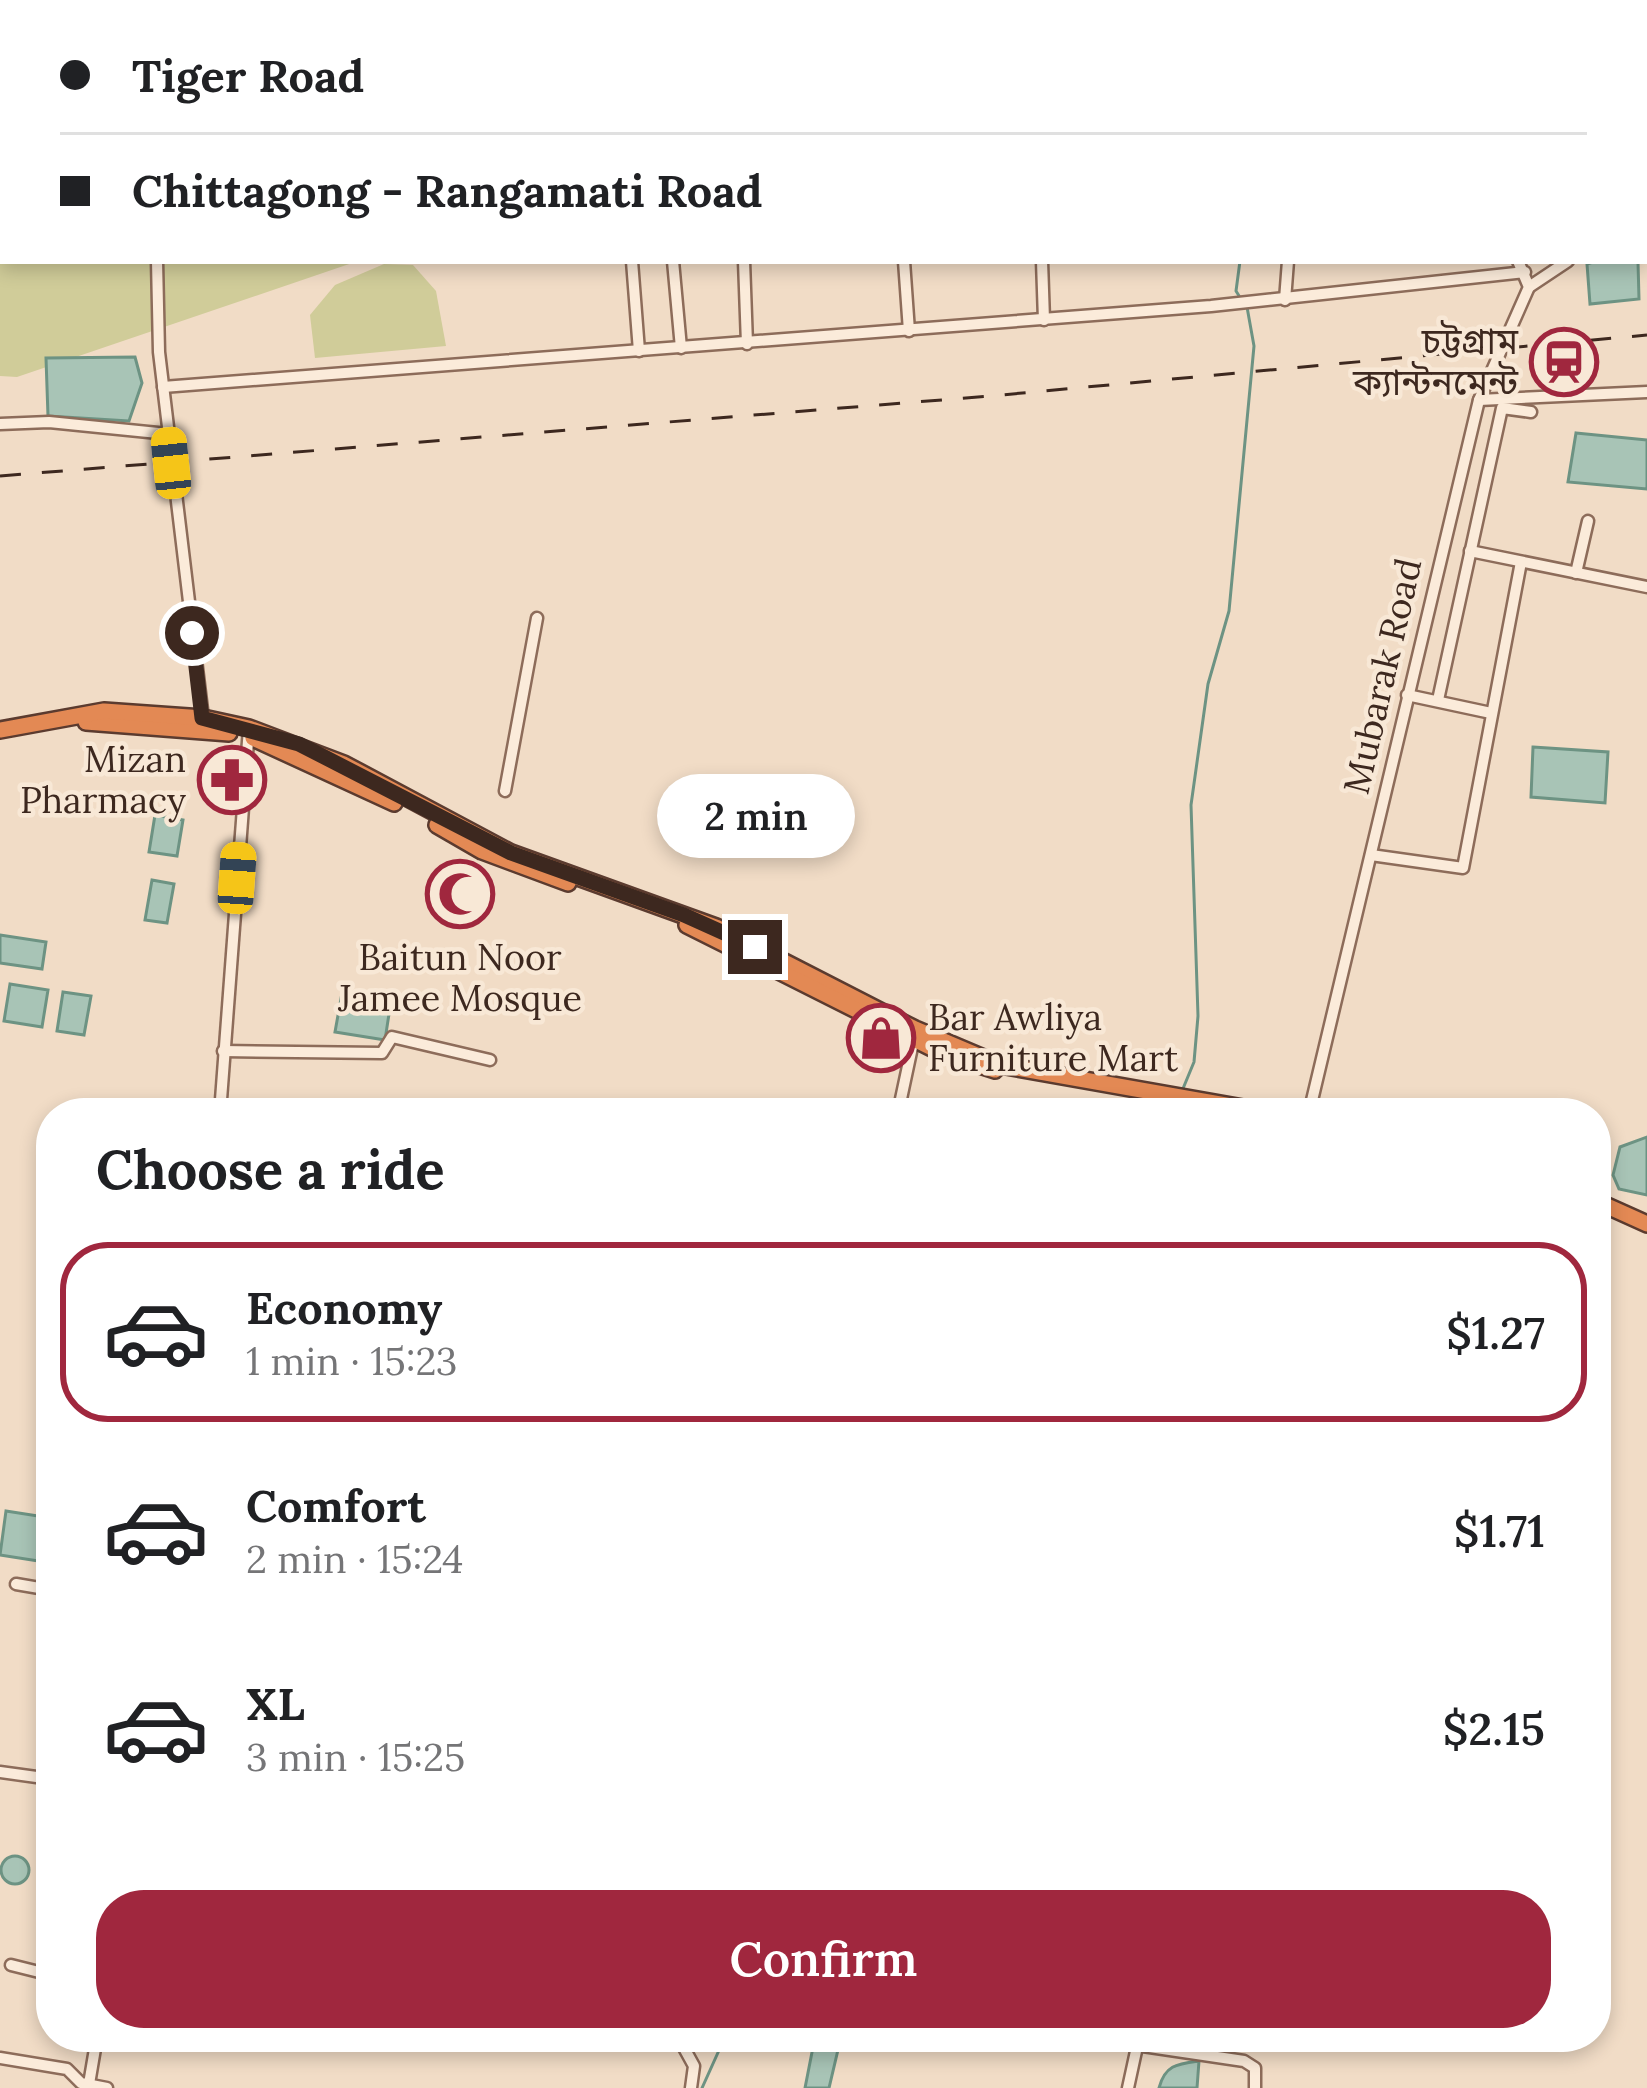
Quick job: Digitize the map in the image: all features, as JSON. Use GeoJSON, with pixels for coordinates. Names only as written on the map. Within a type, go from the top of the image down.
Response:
{"type":"FeatureCollection","features":[{"type":"Feature","properties":{"kind":"highway"},"geometry":{"type":"LineString","coordinates":[[0,734],[72,713],[136,711],[202,718],[248,732],[344,764],[511,853],[716,927],[915,1034],[1000,1065],[1164,1098]]}},
{"type":"Feature","properties":{"kind":"highway"},"geometry":{"type":"LineString","coordinates":[[0,734],[87,722],[248,732]]}},
{"type":"Feature","properties":{"kind":"highway"},"geometry":{"type":"LineString","coordinates":[[1611,1208],[1647,1224]]}},
{"type":"Feature","properties":{"kind":"highway"},"geometry":{"type":"LineString","coordinates":[[1611,1219],[1647,1233]]}},
{"type":"Feature","properties":{"kind":"street"},"geometry":{"type":"LineString","coordinates":[[157,264],[163,387],[202,718]]}},
{"type":"Feature","properties":{"kind":"street"},"geometry":{"type":"LineString","coordinates":[[632,264],[639,351]]}},
{"type":"Feature","properties":{"kind":"street"},"geometry":{"type":"LineString","coordinates":[[673,264],[681,348]]}},
{"type":"Feature","properties":{"kind":"street"},"geometry":{"type":"LineString","coordinates":[[744,264],[748,344]]}},
{"type":"Feature","properties":{"kind":"street"},"geometry":{"type":"LineString","coordinates":[[904,264],[909,331]]}},
{"type":"Feature","properties":{"kind":"street"},"geometry":{"type":"LineString","coordinates":[[1042,264],[1044,320]]}},
{"type":"Feature","properties":{"kind":"street"},"geometry":{"type":"LineString","coordinates":[[1285,300],[1288,264]]}},
{"type":"Feature","properties":{"kind":"street"},"geometry":{"type":"LineString","coordinates":[[163,387],[1285,300],[1522,266],[1529,287],[1562,264]]}},
{"type":"Feature","properties":{"kind":"street","name":"Mubarak Road"},"geometry":{"type":"LineString","coordinates":[[1313,1098],[1479,400],[1529,287]]}},
{"type":"Feature","properties":{"kind":"street"},"geometry":{"type":"LineString","coordinates":[[1479,400],[1647,392]]}},
{"type":"Feature","properties":{"kind":"street"},"geometry":{"type":"LineString","coordinates":[[1438,700],[1502,407],[1531,412]]}},
{"type":"Feature","properties":{"kind":"street"},"geometry":{"type":"LineString","coordinates":[[0,424],[49,422],[168,434]]}},
{"type":"Feature","properties":{"kind":"street"},"geometry":{"type":"LineString","coordinates":[[1576,573],[1588,521]]}},
{"type":"Feature","properties":{"kind":"street"},"geometry":{"type":"LineString","coordinates":[[1470,551],[1647,587]]}},
{"type":"Feature","properties":{"kind":"street"},"geometry":{"type":"LineString","coordinates":[[1371,855],[1463,868],[1521,562]]}},
{"type":"Feature","properties":{"kind":"street"},"geometry":{"type":"LineString","coordinates":[[505,790],[537,618]]}},
{"type":"Feature","properties":{"kind":"street"},"geometry":{"type":"LineString","coordinates":[[1407,695],[1491,713]]}},
{"type":"Feature","properties":{"kind":"street"},"geometry":{"type":"LineString","coordinates":[[221,1098],[248,732]]}},
{"type":"Feature","properties":{"kind":"street"},"geometry":{"type":"LineString","coordinates":[[901,1098],[915,1034]]}},
{"type":"Feature","properties":{"kind":"street"},"geometry":{"type":"LineString","coordinates":[[223,1051],[382,1053],[392,1037],[490,1060]]}},
{"type":"Feature","properties":{"kind":"street"},"geometry":{"type":"LineString","coordinates":[[16,1583],[36,1586]]}},
{"type":"Feature","properties":{"kind":"street"},"geometry":{"type":"LineString","coordinates":[[0,1772],[36,1774]]}},
{"type":"Feature","properties":{"kind":"street"},"geometry":{"type":"LineString","coordinates":[[11,1965],[36,1971]]}},
{"type":"Feature","properties":{"kind":"street"},"geometry":{"type":"LineString","coordinates":[[88,2084],[94,2052]]}},
{"type":"Feature","properties":{"kind":"street"},"geometry":{"type":"LineString","coordinates":[[686,2052],[694,2066],[691,2088]]}},
{"type":"Feature","properties":{"kind":"street"},"geometry":{"type":"LineString","coordinates":[[1128,2088],[1136,2052]]}},
{"type":"Feature","properties":{"kind":"street"},"geometry":{"type":"LineString","coordinates":[[1194,2052],[1244,2061],[1255,2068],[1256,2088]]}},
{"type":"Feature","properties":{"kind":"street"},"geometry":{"type":"LineString","coordinates":[[0,2058],[67,2069],[88,2084],[107,2088]]}},
{"type":"Feature","properties":{"kind":"shaded area"},"geometry":{"type":"Polygon","coordinates":[[[0,264],[349,264],[17,377],[0,376],[0,264]]]}},
{"type":"Feature","properties":{"kind":"shaded area"},"geometry":{"type":"Polygon","coordinates":[[[384,264],[413,265],[436,291],[446,346],[315,358],[310,315],[335,285],[384,264]]]}},
{"type":"Feature","properties":{"kind":"shaded area"},"geometry":{"type":"Polygon","coordinates":[[[1587,264],[1638,264],[1639,299],[1590,304],[1587,264]]]}},
{"type":"Feature","properties":{"kind":"shaded area"},"geometry":{"type":"Polygon","coordinates":[[[135,357],[142,383],[129,421],[48,416],[46,358],[135,357]]]}},
{"type":"Feature","properties":{"kind":"shaded area"},"geometry":{"type":"Polygon","coordinates":[[[1576,433],[1647,440],[1647,489],[1568,482],[1576,433]]]}},
{"type":"Feature","properties":{"kind":"shaded area"},"geometry":{"type":"Polygon","coordinates":[[[1533,747],[1608,752],[1605,803],[1531,797],[1533,747]]]}},
{"type":"Feature","properties":{"kind":"shaded area"},"geometry":{"type":"Polygon","coordinates":[[[155,815],[183,820],[177,856],[149,852],[155,815]]]}},
{"type":"Feature","properties":{"kind":"shaded area"},"geometry":{"type":"Polygon","coordinates":[[[152,880],[174,884],[167,923],[145,920],[152,880]]]}},
{"type":"Feature","properties":{"kind":"shaded area"},"geometry":{"type":"Polygon","coordinates":[[[0,935],[46,942],[42,969],[0,963],[0,935]]]}},
{"type":"Feature","properties":{"kind":"shaded area"},"geometry":{"type":"Polygon","coordinates":[[[10,984],[48,990],[42,1027],[4,1021],[10,984]]]}},
{"type":"Feature","properties":{"kind":"shaded area"},"geometry":{"type":"Polygon","coordinates":[[[63,992],[91,996],[84,1035],[57,1031],[63,992]]]}},
{"type":"Feature","properties":{"kind":"shaded area"},"geometry":{"type":"Polygon","coordinates":[[[342,993],[391,1001],[385,1040],[335,1032],[342,993]]]}},
{"type":"Feature","properties":{"kind":"shaded area"},"geometry":{"type":"Polygon","coordinates":[[[1647,1137],[1647,1195],[1619,1189],[1613,1175],[1620,1147],[1647,1137]]]}},
{"type":"Feature","properties":{"kind":"shaded area"},"geometry":{"type":"Polygon","coordinates":[[[6,1511],[36,1516],[36,1561],[0,1555],[6,1511]]]}},
{"type":"Feature","properties":{"kind":"shaded area"},"geometry":{"type":"Polygon","coordinates":[[[15,1856],[25,1860],[29,1870],[25,1880],[15,1884],[5,1880],[1,1870],[5,1860],[15,1856]]]}},
{"type":"Feature","properties":{"kind":"shaded area"},"geometry":{"type":"Polygon","coordinates":[[[812,2052],[837,2052],[829,2088],[805,2088],[812,2052]]]}},
{"type":"Feature","properties":{"kind":"shaded area"},"geometry":{"type":"Polygon","coordinates":[[[1199,2061],[1197,2088],[1159,2088],[1173,2067],[1199,2061]]]}},
{"type":"Feature","properties":{"kind":"waterway"},"geometry":{"type":"LineString","coordinates":[[1240,264],[1236,291],[1241,299]]}},
{"type":"Feature","properties":{"kind":"waterway"},"geometry":{"type":"LineString","coordinates":[[1182,1091],[1194,1062],[1198,1016],[1191,805],[1208,684],[1229,611],[1254,346],[1247,307]]}},
{"type":"Feature","properties":{"kind":"waterway"},"geometry":{"type":"LineString","coordinates":[[702,2088],[718,2052]]}},
{"type":"Feature","properties":{"kind":"railway"},"geometry":{"type":"LineString","coordinates":[[0,476],[990,396],[1647,335]]}},
{"type":"Feature","properties":{"kind":"place","name":"চট্টগ্রাম ক্যান্টনমেন্ট"},"geometry":{"type":"Point","coordinates":[1564,362]}},
{"type":"Feature","properties":{"kind":"place","name":"Mizan Pharmacy"},"geometry":{"type":"Point","coordinates":[232,780]}},
{"type":"Feature","properties":{"kind":"place","name":"Baitun Noor Jamee Mosque"},"geometry":{"type":"Point","coordinates":[460,894]}},
{"type":"Feature","properties":{"kind":"place","name":"Bar Awliya Furniture Mart"},"geometry":{"type":"Point","coordinates":[881,1038]}},
{"type":"Feature","properties":{"kind":"route"},"geometry":{"type":"LineString","coordinates":[[192,633],[202,718],[299,744],[511,853],[716,927],[755,947]]}}]}
